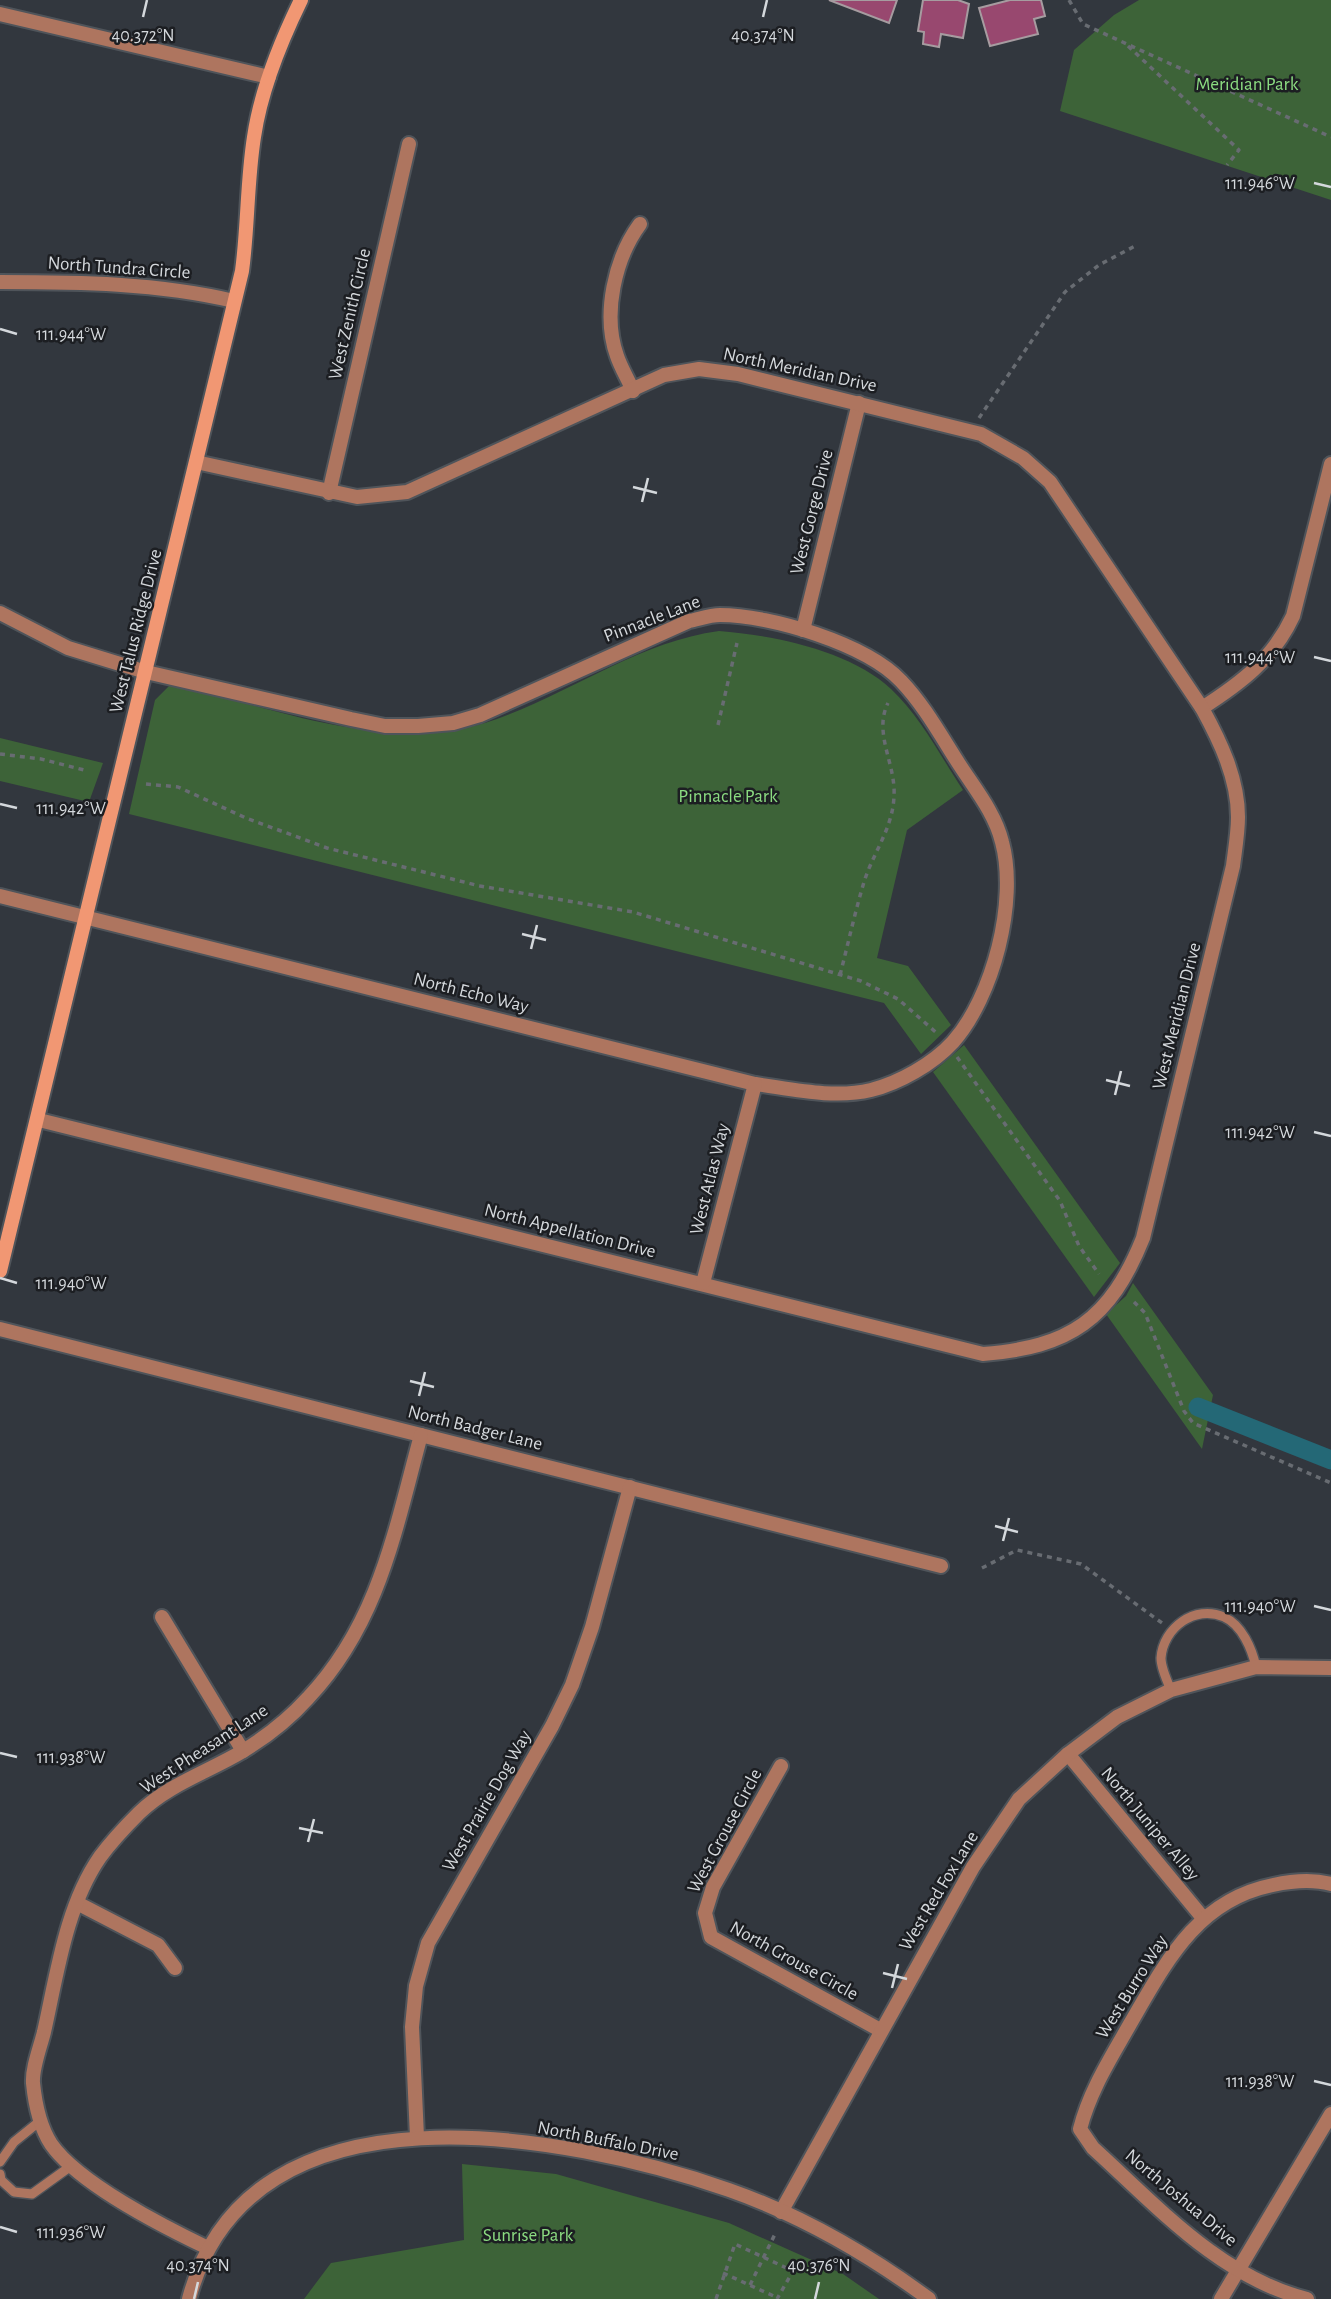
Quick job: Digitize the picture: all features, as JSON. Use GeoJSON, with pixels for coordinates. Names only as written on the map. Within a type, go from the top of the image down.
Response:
{"type":"FeatureCollection","features":[{"type":"Feature","properties":{"kind":"street","name":"West Talus Ridge Drive"},"geometry":{"type":"LineString","coordinates":[[0,1271],[39,1120],[234,301],[248,228],[253,137],[269,77],[301,0]]}},
{"type":"Feature","properties":{"kind":"street"},"geometry":{"type":"LineString","coordinates":[[0,14],[269,77]]}},
{"type":"Feature","properties":{"kind":"street","name":"West Zenith Circle"},"geometry":{"type":"LineString","coordinates":[[329,493],[409,144]]}},
{"type":"Feature","properties":{"kind":"street"},"geometry":{"type":"LineString","coordinates":[[633,391],[616,355],[610,327],[612,301],[622,254],[640,224]]}},
{"type":"Feature","properties":{"kind":"street","name":"North Tundra Circle"},"geometry":{"type":"LineString","coordinates":[[0,282],[77,282],[184,290],[234,301]]}},
{"type":"Feature","properties":{"kind":"street","name":"North Meridian Drive"},"geometry":{"type":"LineString","coordinates":[[196,462],[357,497],[407,492],[664,375],[699,369],[738,374],[859,403],[981,434],[1023,458],[1041,474],[1071,509],[1202,708]]}},
{"type":"Feature","properties":{"kind":"street","name":"West Gorge Drive"},"geometry":{"type":"LineString","coordinates":[[803,630],[859,403]]}},
{"type":"Feature","properties":{"kind":"street"},"geometry":{"type":"LineString","coordinates":[[1202,708],[1251,674],[1284,635],[1293,616],[1331,464]]}},
{"type":"Feature","properties":{"kind":"street","name":"Pinnacle Lane"},"geometry":{"type":"LineString","coordinates":[[0,613],[68,648],[146,672],[362,721],[418,726],[453,723],[480,716],[689,621],[719,615],[803,630],[864,652],[901,681],[992,814],[1002,841],[1008,870],[1007,900],[997,947],[972,1015],[948,1046],[930,1061]]}},
{"type":"Feature","properties":{"kind":"street","name":"West Meridian Drive"},"geometry":{"type":"LineString","coordinates":[[1088,1321],[1115,1294],[1143,1238],[1233,866],[1238,817],[1235,787],[1218,739],[1202,708]]}},
{"type":"Feature","properties":{"kind":"street","name":"North Echo Way"},"geometry":{"type":"LineString","coordinates":[[0,896],[755,1084],[817,1092],[870,1090],[903,1077],[930,1061]]}},
{"type":"Feature","properties":{"kind":"street","name":"West Atlas Way"},"geometry":{"type":"LineString","coordinates":[[703,1283],[755,1084]]}},
{"type":"Feature","properties":{"kind":"street","name":"North Appellation Drive"},"geometry":{"type":"LineString","coordinates":[[39,1120],[983,1354],[1019,1351],[1056,1342],[1088,1321]]}},
{"type":"Feature","properties":{"kind":"street","name":"North Badger Lane"},"geometry":{"type":"LineString","coordinates":[[0,1329],[941,1566]]}},
{"type":"Feature","properties":{"kind":"street","name":"West Pheasant Lane"},"geometry":{"type":"LineString","coordinates":[[208,2248],[93,2182],[71,2166],[51,2143],[40,2121],[33,2081],[77,1903],[100,1857],[140,1812],[181,1782],[243,1751],[309,1698],[345,1649],[371,1606],[387,1563],[421,1434]]}},
{"type":"Feature","properties":{"kind":"street","name":"West Prairie Dog Way"},"geometry":{"type":"LineString","coordinates":[[416,2137],[412,2027],[416,1986],[428,1943],[552,1726],[572,1685],[592,1627],[630,1487]]}},
{"type":"Feature","properties":{"kind":"street"},"geometry":{"type":"LineString","coordinates":[[162,1617],[243,1751]]}},
{"type":"Feature","properties":{"kind":"street","name":"West Red Fox Lane"},"geometry":{"type":"LineString","coordinates":[[781,2212],[880,2030],[974,1867],[1018,1799],[1068,1754],[1117,1717],[1171,1690],[1256,1667],[1331,1668]]}},
{"type":"Feature","properties":{"kind":"street","name":"North Juniper Alley"},"geometry":{"type":"LineString","coordinates":[[1068,1754],[1203,1918]]}},
{"type":"Feature","properties":{"kind":"street","name":"West Grouse Circle"},"geometry":{"type":"LineString","coordinates":[[705,1913],[713,1887],[781,1766]]}},
{"type":"Feature","properties":{"kind":"street","name":"West Burro Way"},"geometry":{"type":"LineString","coordinates":[[1080,2129],[1088,2098],[1167,1960],[1203,1918],[1247,1890],[1289,1881],[1331,1884]]}},
{"type":"Feature","properties":{"kind":"street"},"geometry":{"type":"LineString","coordinates":[[77,1903],[158,1945],[175,1968]]}},
{"type":"Feature","properties":{"kind":"street","name":"North Grouse Circle"},"geometry":{"type":"LineString","coordinates":[[705,1913],[711,1937],[880,2030]]}},
{"type":"Feature","properties":{"kind":"street"},"geometry":{"type":"LineString","coordinates":[[1221,2299],[1331,2114]]}},
{"type":"Feature","properties":{"kind":"street","name":"North Joshua Drive"},"geometry":{"type":"LineString","coordinates":[[1080,2129],[1093,2148],[1201,2245],[1237,2270],[1284,2293],[1307,2299]]}},
{"type":"Feature","properties":{"kind":"street","name":"North Buffalo Drive"},"geometry":{"type":"LineString","coordinates":[[189,2299],[208,2248],[228,2220],[261,2189],[296,2166],[337,2150],[416,2137],[501,2141],[559,2148],[656,2167],[731,2191],[781,2212],[861,2253],[929,2299]]}},
{"type":"Feature","properties":{"kind":"lane"},"geometry":{"type":"LineString","coordinates":[[1171,1690],[1161,1659],[1166,1643],[1176,1624],[1199,1614],[1224,1618],[1234,1626],[1251,1648],[1256,1667]]}},
{"type":"Feature","properties":{"kind":"lane"},"geometry":{"type":"LineString","coordinates":[[0,2162],[14,2142],[40,2121]]}},
{"type":"Feature","properties":{"kind":"lane"},"geometry":{"type":"LineString","coordinates":[[0,2174],[1,2180],[14,2192],[32,2194],[71,2166]]}},
{"type":"Feature","properties":{"kind":"path"},"geometry":{"type":"LineString","coordinates":[[1069,0],[1083,24],[1331,137]]}},
{"type":"Feature","properties":{"kind":"path"},"geometry":{"type":"LineString","coordinates":[[1124,42],[1238,150],[1227,165]]}},
{"type":"Feature","properties":{"kind":"path"},"geometry":{"type":"LineString","coordinates":[[976,423],[1065,292],[1099,265],[1137,245]]}},
{"type":"Feature","properties":{"kind":"path"},"geometry":{"type":"LineString","coordinates":[[718,725],[737,643]]}},
{"type":"Feature","properties":{"kind":"path"},"geometry":{"type":"LineString","coordinates":[[840,975],[865,879],[890,823],[894,797],[892,769],[880,722],[888,703]]}},
{"type":"Feature","properties":{"kind":"path"},"geometry":{"type":"LineString","coordinates":[[0,754],[41,759],[88,771]]}},
{"type":"Feature","properties":{"kind":"path"},"geometry":{"type":"LineString","coordinates":[[146,784],[178,787],[246,818],[340,851],[480,886],[633,912],[840,975],[898,999],[948,1046],[1060,1201],[1079,1246],[1099,1274]]}},
{"type":"Feature","properties":{"kind":"path"},"geometry":{"type":"LineString","coordinates":[[1134,1302],[1145,1313],[1184,1411],[1193,1423],[1276,1462],[1331,1483]]}},
{"type":"Feature","properties":{"kind":"path"},"geometry":{"type":"LineString","coordinates":[[982,1568],[1017,1550],[1082,1564],[1162,1623]]}},
{"type":"Feature","properties":{"kind":"path"},"geometry":{"type":"LineString","coordinates":[[750,2286],[776,2232]]}},
{"type":"Feature","properties":{"kind":"path"},"geometry":{"type":"LineString","coordinates":[[716,2299],[723,2273],[735,2244],[793,2271],[778,2298],[723,2273]]}},
{"type":"Feature","properties":{"kind":"green space","name":"Meridian Park"},"geometry":{"type":"Polygon","coordinates":[[[1139,0],[1331,0],[1331,200],[1060,111],[1074,50],[1114,15],[1139,0]]]}},
{"type":"Feature","properties":{"kind":"green space","name":"Pinnacle Park"},"geometry":{"type":"Polygon","coordinates":[[[719,631],[763,636],[810,647],[855,664],[874,676],[902,700],[930,737],[963,790],[907,830],[877,958],[908,966],[951,1025],[921,1054],[884,1003],[129,814],[155,700],[169,686],[181,686],[338,726],[418,733],[458,729],[497,719],[525,708],[661,646],[719,631]]]}},
{"type":"Feature","properties":{"kind":"green space"},"geometry":{"type":"Polygon","coordinates":[[[0,738],[103,763],[89,802],[0,781],[0,738]]]}},
{"type":"Feature","properties":{"kind":"green space"},"geometry":{"type":"Polygon","coordinates":[[[964,1045],[1120,1263],[1094,1297],[933,1072],[964,1045]]]}},
{"type":"Feature","properties":{"kind":"green space"},"geometry":{"type":"Polygon","coordinates":[[[1133,1283],[1213,1395],[1202,1449],[1106,1314],[1126,1296],[1133,1283]]]}},
{"type":"Feature","properties":{"kind":"green space","name":"Sunrise Park"},"geometry":{"type":"Polygon","coordinates":[[[462,2164],[556,2174],[729,2223],[843,2274],[879,2299],[304,2299],[331,2263],[464,2240],[462,2164]]]}},
{"type":"Feature","properties":{"kind":"building"},"geometry":{"type":"Polygon","coordinates":[[[829,0],[897,0],[889,23],[829,0]]]}},
{"type":"Feature","properties":{"kind":"building"},"geometry":{"type":"Polygon","coordinates":[[[923,0],[958,0],[969,4],[963,38],[941,34],[939,47],[923,44],[924,32],[918,31],[923,0]]]}},
{"type":"Feature","properties":{"kind":"building"},"geometry":{"type":"Polygon","coordinates":[[[1010,0],[1041,0],[1045,16],[1034,19],[1038,34],[990,46],[979,8],[1010,0]]]}},
{"type":"Feature","properties":{"kind":"waterway"},"geometry":{"type":"LineString","coordinates":[[1198,1407],[1331,1460]]}}]}
